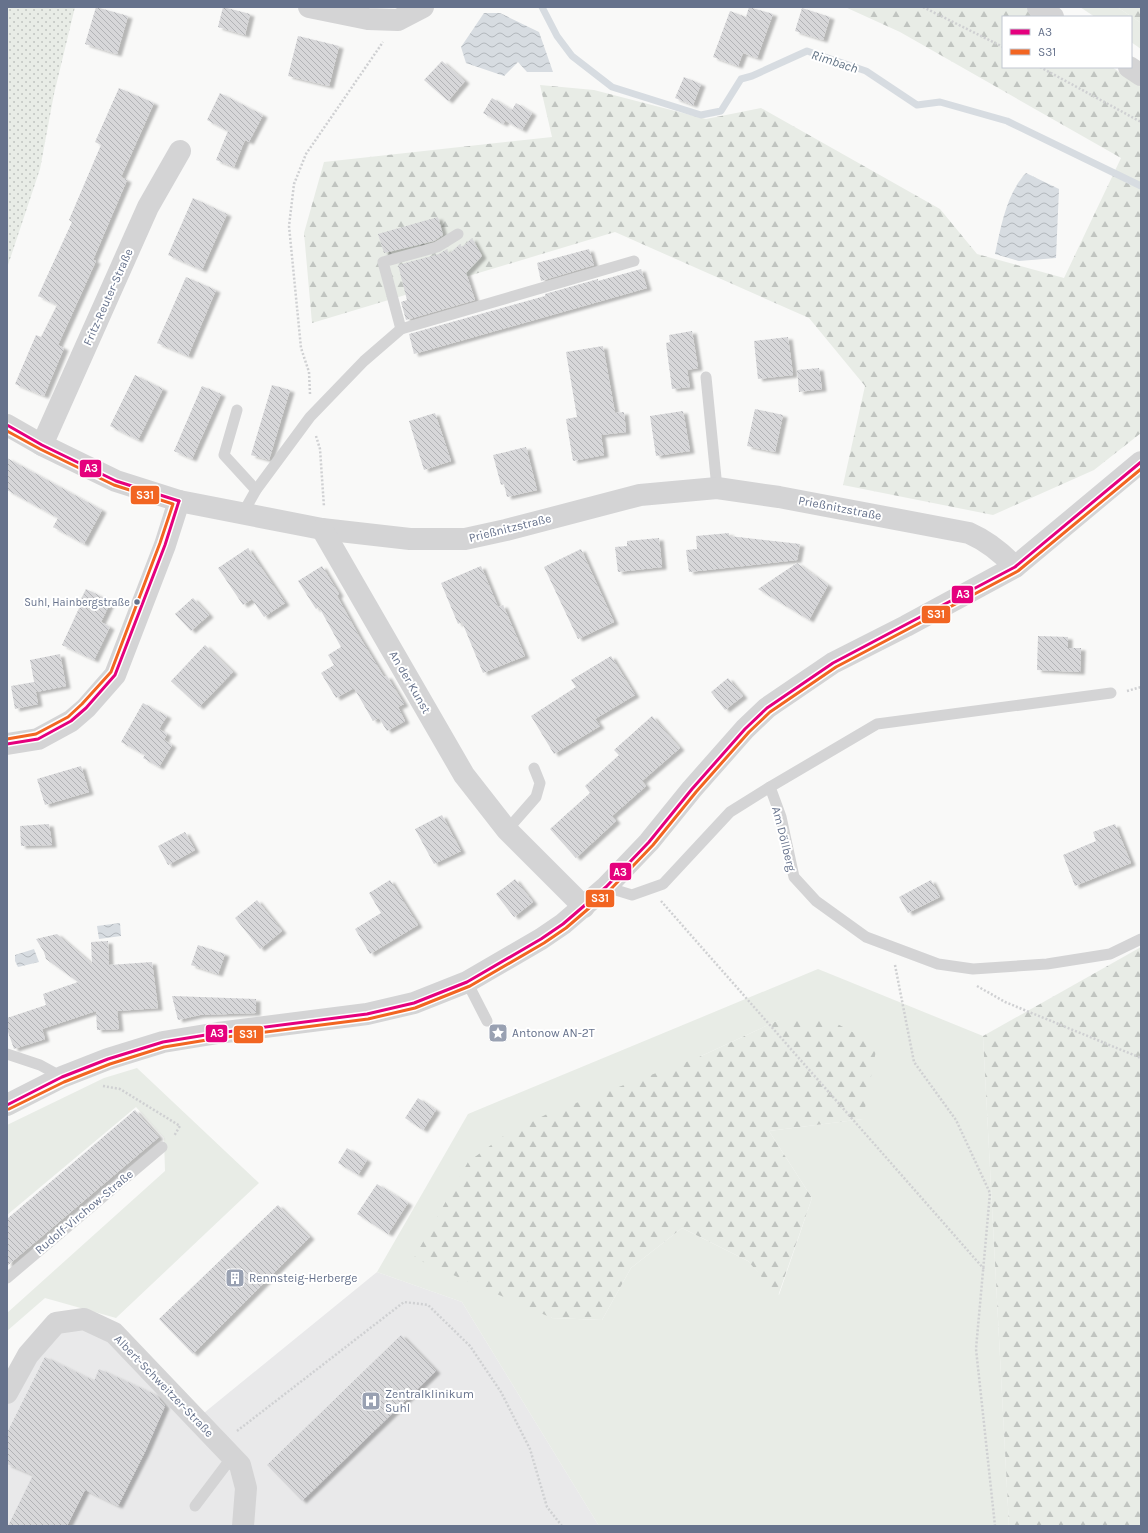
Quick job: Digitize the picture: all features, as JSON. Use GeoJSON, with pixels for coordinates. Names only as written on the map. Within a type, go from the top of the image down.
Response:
{"type":"FeatureCollection","features":[{"type":"Feature","properties":{"kind":"street"},"geometry":{"type":"LineString","coordinates":[[309,7],[368,19],[398,20],[423,7]]}},
{"type":"Feature","properties":{"kind":"street"},"geometry":{"type":"LineString","coordinates":[[1038,7],[1052,16]]}},
{"type":"Feature","properties":{"kind":"street"},"geometry":{"type":"LineString","coordinates":[[1130,68],[1141,75]]}},
{"type":"Feature","properties":{"kind":"street","name":"Fritz-Reuter-Straße"},"geometry":{"type":"LineString","coordinates":[[42,445],[148,207],[180,151]]}},
{"type":"Feature","properties":{"kind":"street","name":"Prießnitzstraße"},"geometry":{"type":"LineString","coordinates":[[7,425],[42,445],[116,481],[179,502],[322,529],[410,539],[465,539],[506,530],[640,495],[717,488],[779,497],[969,533],[984,540],[995,548],[1014,567]]}},
{"type":"Feature","properties":{"kind":"street"},"geometry":{"type":"LineString","coordinates":[[7,1105],[62,1077],[108,1059],[163,1042],[218,1033],[367,1014],[414,1003],[468,982],[541,939],[584,907],[606,887],[649,842],[692,789],[745,729],[767,708],[833,663],[931,613],[1014,567],[1141,462]]}},
{"type":"Feature","properties":{"kind":"street"},"geometry":{"type":"LineString","coordinates":[[7,744],[38,739],[71,721],[86,708],[115,674],[165,545],[179,502]]}},
{"type":"Feature","properties":{"kind":"street","name":"An der Kunst"},"geometry":{"type":"LineString","coordinates":[[322,529],[464,775],[507,830],[584,907]]}},
{"type":"Feature","properties":{"kind":"street","name":"Albert-Schweitzer-Straße"},"geometry":{"type":"LineString","coordinates":[[7,1393],[28,1355],[56,1323],[84,1319],[114,1333],[240,1465],[246,1488],[243,1526]]}},
{"type":"Feature","properties":{"kind":"lane"},"geometry":{"type":"LineString","coordinates":[[401,329],[383,262],[437,247],[458,234]]}},
{"type":"Feature","properties":{"kind":"lane"},"geometry":{"type":"LineString","coordinates":[[243,513],[256,490],[310,417],[364,361],[401,329],[634,261]]}},
{"type":"Feature","properties":{"kind":"lane"},"geometry":{"type":"LineString","coordinates":[[706,377],[717,488]]}},
{"type":"Feature","properties":{"kind":"lane"},"geometry":{"type":"LineString","coordinates":[[237,410],[224,455],[256,490]]}},
{"type":"Feature","properties":{"kind":"lane"},"geometry":{"type":"LineString","coordinates":[[770,787],[877,724],[1111,693]]}},
{"type":"Feature","properties":{"kind":"lane"},"geometry":{"type":"LineString","coordinates":[[507,830],[536,797],[540,783],[534,768]]}},
{"type":"Feature","properties":{"kind":"lane","name":"Am Döllberg"},"geometry":{"type":"LineString","coordinates":[[606,887],[632,895],[663,884],[730,812],[770,787],[781,817],[794,877],[816,901],[866,937],[938,964],[973,969],[1047,964],[1110,954],[1141,939]]}},
{"type":"Feature","properties":{"kind":"lane"},"geometry":{"type":"LineString","coordinates":[[468,982],[487,1021]]}},
{"type":"Feature","properties":{"kind":"lane"},"geometry":{"type":"LineString","coordinates":[[7,1054],[40,1065],[62,1077]]}},
{"type":"Feature","properties":{"kind":"lane","name":"Rudolf-Virchow-Straße"},"geometry":{"type":"LineString","coordinates":[[7,1278],[162,1146]]}},
{"type":"Feature","properties":{"kind":"lane"},"geometry":{"type":"LineString","coordinates":[[195,1506],[226,1450]]}},
{"type":"Feature","properties":{"kind":"path"},"geometry":{"type":"LineString","coordinates":[[923,7],[1002,47]]}},
{"type":"Feature","properties":{"kind":"path"},"geometry":{"type":"LineString","coordinates":[[322,529],[324,507],[320,449],[310,417],[309,372],[301,348],[289,226],[294,184],[306,154],[398,20]]}},
{"type":"Feature","properties":{"kind":"path"},"geometry":{"type":"LineString","coordinates":[[1042,68],[1141,122]]}},
{"type":"Feature","properties":{"kind":"path"},"geometry":{"type":"LineString","coordinates":[[650,889],[984,1269]]}},
{"type":"Feature","properties":{"kind":"path"},"geometry":{"type":"LineString","coordinates":[[891,946],[914,1062],[956,1120],[990,1193],[976,1349],[995,1526]]}},
{"type":"Feature","properties":{"kind":"path"},"geometry":{"type":"LineString","coordinates":[[972,983],[1005,1002],[1141,1058]]}},
{"type":"Feature","properties":{"kind":"path"},"geometry":{"type":"LineString","coordinates":[[99,1085],[120,1089],[180,1126],[174,1135],[162,1146]]}},
{"type":"Feature","properties":{"kind":"path"},"geometry":{"type":"LineString","coordinates":[[226,1450],[404,1302],[428,1305],[470,1346],[500,1392],[530,1449],[547,1507],[562,1526]]}},
{"type":"Feature","properties":{"kind":"shaded area","name":"Zentralklinikum Suhl"},"geometry":{"type":"Polygon","coordinates":[[[377,1272],[462,1302],[599,1526],[7,1526],[7,1385],[24,1352],[84,1316],[199,1417],[377,1272]]]}},
{"type":"Feature","properties":{"kind":"green space"},"geometry":{"type":"Polygon","coordinates":[[[7,7],[75,7],[54,94],[40,169],[7,268],[7,7]]]}},
{"type":"Feature","properties":{"kind":"green space"},"geometry":{"type":"Polygon","coordinates":[[[845,7],[1025,7],[1038,16],[1002,16],[1002,68],[1113,68],[1141,87],[1141,433],[1094,470],[993,515],[843,485],[865,386],[809,318],[615,232],[312,323],[304,233],[324,162],[552,137],[540,85],[594,90],[706,119],[761,108],[940,209],[977,254],[1064,278],[1121,158],[900,32],[845,7]]]}},
{"type":"Feature","properties":{"kind":"green space"},"geometry":{"type":"Polygon","coordinates":[[[1080,7],[1117,7],[1130,16],[1094,16],[1080,7]]]}},
{"type":"Feature","properties":{"kind":"green space"},"geometry":{"type":"Polygon","coordinates":[[[1117,7],[1141,7],[1141,23],[1117,7]]]}},
{"type":"Feature","properties":{"kind":"green space"},"geometry":{"type":"Polygon","coordinates":[[[1132,17],[1141,23],[1141,49],[1132,43],[1132,17]]]}},
{"type":"Feature","properties":{"kind":"green space"},"geometry":{"type":"Polygon","coordinates":[[[1141,947],[1141,1526],[1009,1526],[983,1036],[1141,947]]]}},
{"type":"Feature","properties":{"kind":"green space"},"geometry":{"type":"Polygon","coordinates":[[[818,969],[983,1036],[1009,1526],[599,1526],[462,1302],[377,1272],[468,1114],[818,969]],[[779,1020],[699,1057],[551,1318],[602,1320],[631,1268],[682,1228],[748,1261],[779,1295],[812,1198],[769,1131],[863,1119],[779,1020]]]}},
{"type":"Feature","properties":{"kind":"green space"},"geometry":{"type":"Polygon","coordinates":[[[828,1019],[877,1045],[863,1119],[769,1131],[812,1198],[778,1296],[748,1261],[682,1228],[631,1268],[602,1320],[552,1318],[414,1258],[468,1162],[502,1137],[549,1113],[699,1057],[779,1020],[828,1019]]]}},
{"type":"Feature","properties":{"kind":"green space"},"geometry":{"type":"Polygon","coordinates":[[[137,1068],[259,1183],[116,1318],[45,1298],[7,1331],[7,1313],[165,1171],[164,1138],[136,1107],[7,1215],[7,1125],[104,1078],[137,1068]]]}},
{"type":"Feature","properties":{"kind":"water"},"geometry":{"type":"Polygon","coordinates":[[[484,13],[500,13],[539,32],[553,72],[527,72],[518,62],[504,76],[466,63],[461,47],[484,13]]]}},
{"type":"Feature","properties":{"kind":"water"},"geometry":{"type":"Polygon","coordinates":[[[1026,173],[1059,189],[1056,258],[1019,261],[995,254],[1005,211],[1019,181],[1026,173]]]}},
{"type":"Feature","properties":{"kind":"water"},"geometry":{"type":"Polygon","coordinates":[[[120,923],[121,936],[99,939],[97,926],[120,923]]]}},
{"type":"Feature","properties":{"kind":"water"},"geometry":{"type":"Polygon","coordinates":[[[34,949],[39,962],[18,967],[15,961],[15,955],[34,949]]]}},
{"type":"Feature","properties":{"kind":"building"},"geometry":{"type":"Polygon","coordinates":[[[96,7],[128,16],[117,54],[85,44],[96,7]]]}},
{"type":"Feature","properties":{"kind":"building"},"geometry":{"type":"Polygon","coordinates":[[[223,7],[250,14],[245,35],[218,27],[223,7]]]}},
{"type":"Feature","properties":{"kind":"building"},"geometry":{"type":"Polygon","coordinates":[[[749,7],[773,14],[757,58],[743,53],[738,66],[713,57],[730,11],[746,17],[749,7]]]}},
{"type":"Feature","properties":{"kind":"building"},"geometry":{"type":"Polygon","coordinates":[[[802,8],[830,17],[823,40],[795,31],[802,8]]]}},
{"type":"Feature","properties":{"kind":"building"},"geometry":{"type":"Polygon","coordinates":[[[298,36],[339,46],[329,86],[288,76],[298,36]]]}},
{"type":"Feature","properties":{"kind":"building"},"geometry":{"type":"Polygon","coordinates":[[[442,61],[465,81],[448,101],[424,80],[442,61]]]}},
{"type":"Feature","properties":{"kind":"building"},"geometry":{"type":"Polygon","coordinates":[[[684,77],[701,84],[693,105],[675,98],[684,77]]]}},
{"type":"Feature","properties":{"kind":"building"},"geometry":{"type":"Polygon","coordinates":[[[119,88],[154,103],[121,177],[127,180],[93,260],[96,261],[58,345],[64,348],[44,396],[15,384],[36,335],[41,337],[57,305],[38,296],[72,222],[69,220],[101,145],[95,142],[119,88]]]}},
{"type":"Feature","properties":{"kind":"building"},"geometry":{"type":"Polygon","coordinates":[[[220,93],[263,115],[249,142],[245,140],[234,167],[216,160],[228,131],[207,120],[220,93]]]}},
{"type":"Feature","properties":{"kind":"building"},"geometry":{"type":"Polygon","coordinates":[[[492,98],[512,110],[516,103],[532,113],[522,130],[506,121],[507,118],[503,124],[483,113],[492,98]]]}},
{"type":"Feature","properties":{"kind":"building"},"geometry":{"type":"Polygon","coordinates":[[[193,198],[227,214],[202,270],[168,255],[193,198]]]}},
{"type":"Feature","properties":{"kind":"building"},"geometry":{"type":"Polygon","coordinates":[[[438,217],[443,235],[434,241],[384,253],[378,234],[438,217]]]}},
{"type":"Feature","properties":{"kind":"building"},"geometry":{"type":"Polygon","coordinates":[[[472,238],[482,256],[466,273],[475,300],[406,320],[401,302],[407,300],[398,265],[439,254],[447,249],[449,254],[460,244],[462,247],[472,238]]]}},
{"type":"Feature","properties":{"kind":"building"},"geometry":{"type":"Polygon","coordinates":[[[589,249],[594,265],[541,281],[537,263],[589,249]]]}},
{"type":"Feature","properties":{"kind":"building"},"geometry":{"type":"Polygon","coordinates":[[[641,269],[647,288],[414,354],[409,334],[545,296],[545,294],[598,279],[598,281],[641,269]]]}},
{"type":"Feature","properties":{"kind":"building"},"geometry":{"type":"Polygon","coordinates":[[[186,277],[216,290],[188,356],[157,343],[186,277]]]}},
{"type":"Feature","properties":{"kind":"building"},"geometry":{"type":"Polygon","coordinates":[[[692,331],[698,368],[687,370],[690,387],[672,389],[666,343],[670,342],[669,335],[692,331]]]}},
{"type":"Feature","properties":{"kind":"building"},"geometry":{"type":"Polygon","coordinates":[[[788,337],[793,375],[758,379],[754,341],[788,337]]]}},
{"type":"Feature","properties":{"kind":"building"},"geometry":{"type":"Polygon","coordinates":[[[603,346],[615,413],[624,412],[626,432],[601,435],[604,455],[573,461],[566,419],[577,417],[566,352],[603,346]]]}},
{"type":"Feature","properties":{"kind":"building"},"geometry":{"type":"Polygon","coordinates":[[[819,368],[822,389],[799,392],[797,370],[819,368]]]}},
{"type":"Feature","properties":{"kind":"building"},"geometry":{"type":"Polygon","coordinates":[[[135,375],[163,389],[138,440],[110,426],[135,375]]]}},
{"type":"Feature","properties":{"kind":"building"},"geometry":{"type":"Polygon","coordinates":[[[272,385],[290,390],[269,460],[251,455],[272,385]]]}},
{"type":"Feature","properties":{"kind":"building"},"geometry":{"type":"Polygon","coordinates":[[[202,386],[221,394],[192,459],[174,451],[202,386]]]}},
{"type":"Feature","properties":{"kind":"building"},"geometry":{"type":"Polygon","coordinates":[[[755,409],[783,415],[775,452],[747,446],[755,409]]]}},
{"type":"Feature","properties":{"kind":"building"},"geometry":{"type":"Polygon","coordinates":[[[683,411],[690,451],[656,456],[650,416],[683,411]]]}},
{"type":"Feature","properties":{"kind":"building"},"geometry":{"type":"Polygon","coordinates":[[[435,413],[451,461],[424,470],[409,421],[435,413]]]}},
{"type":"Feature","properties":{"kind":"building"},"geometry":{"type":"Polygon","coordinates":[[[526,447],[537,490],[507,497],[504,484],[501,485],[493,455],[526,447]]]}},
{"type":"Feature","properties":{"kind":"building"},"geometry":{"type":"Polygon","coordinates":[[[7,458],[102,510],[84,544],[53,527],[58,518],[7,490],[7,458]]]}},
{"type":"Feature","properties":{"kind":"building"},"geometry":{"type":"Polygon","coordinates":[[[729,533],[729,536],[800,544],[797,560],[689,572],[686,550],[697,549],[696,536],[729,533]]]}},
{"type":"Feature","properties":{"kind":"building"},"geometry":{"type":"Polygon","coordinates":[[[659,538],[662,567],[618,572],[615,547],[627,546],[627,541],[659,538]]]}},
{"type":"Feature","properties":{"kind":"building"},"geometry":{"type":"Polygon","coordinates":[[[248,548],[285,603],[264,617],[252,599],[243,605],[218,568],[248,548]]]}},
{"type":"Feature","properties":{"kind":"building"},"geometry":{"type":"Polygon","coordinates":[[[581,549],[614,622],[578,639],[544,567],[581,549]]]}},
{"type":"Feature","properties":{"kind":"building"},"geometry":{"type":"Polygon","coordinates":[[[797,563],[828,585],[809,620],[758,589],[797,563]]]}},
{"type":"Feature","properties":{"kind":"building"},"geometry":{"type":"Polygon","coordinates":[[[322,566],[339,594],[337,596],[359,636],[384,677],[387,676],[404,704],[398,707],[405,721],[387,731],[379,718],[373,721],[354,688],[336,698],[321,673],[334,665],[328,655],[341,647],[319,607],[316,609],[298,581],[322,566]]]}},
{"type":"Feature","properties":{"kind":"building"},"geometry":{"type":"Polygon","coordinates":[[[481,566],[498,607],[503,605],[525,656],[483,673],[462,622],[458,624],[441,583],[481,566]]]}},
{"type":"Feature","properties":{"kind":"building"},"geometry":{"type":"Polygon","coordinates":[[[86,589],[111,601],[101,622],[110,627],[94,660],[62,645],[86,589]]]}},
{"type":"Feature","properties":{"kind":"building"},"geometry":{"type":"Polygon","coordinates":[[[193,598],[209,615],[191,631],[175,614],[193,598]]]}},
{"type":"Feature","properties":{"kind":"building"},"geometry":{"type":"Polygon","coordinates":[[[1038,636],[1068,637],[1068,648],[1081,648],[1080,672],[1037,670],[1038,636]]]}},
{"type":"Feature","properties":{"kind":"building"},"geometry":{"type":"Polygon","coordinates":[[[205,645],[233,672],[199,707],[171,681],[205,645]]]}},
{"type":"Feature","properties":{"kind":"building"},"geometry":{"type":"Polygon","coordinates":[[[60,654],[66,686],[36,692],[30,660],[60,654]]]}},
{"type":"Feature","properties":{"kind":"building"},"geometry":{"type":"Polygon","coordinates":[[[611,656],[635,695],[595,719],[600,726],[554,754],[531,716],[576,687],[571,680],[611,656]]]}},
{"type":"Feature","properties":{"kind":"building"},"geometry":{"type":"Polygon","coordinates":[[[728,678],[743,696],[725,710],[711,692],[728,678]]]}},
{"type":"Feature","properties":{"kind":"building"},"geometry":{"type":"Polygon","coordinates":[[[34,682],[38,704],[15,709],[11,686],[34,682]]]}},
{"type":"Feature","properties":{"kind":"building"},"geometry":{"type":"Polygon","coordinates":[[[143,703],[167,716],[159,729],[167,734],[164,740],[172,745],[159,767],[143,758],[145,755],[121,742],[143,703]]]}},
{"type":"Feature","properties":{"kind":"building"},"geometry":{"type":"Polygon","coordinates":[[[652,716],[680,748],[642,781],[646,786],[612,816],[616,821],[576,858],[550,829],[590,793],[585,786],[619,755],[614,750],[652,716]]]}},
{"type":"Feature","properties":{"kind":"building"},"geometry":{"type":"Polygon","coordinates":[[[81,766],[89,792],[45,805],[37,779],[81,766]]]}},
{"type":"Feature","properties":{"kind":"building"},"geometry":{"type":"Polygon","coordinates":[[[442,815],[461,851],[434,864],[415,829],[442,815]]]}},
{"type":"Feature","properties":{"kind":"building"},"geometry":{"type":"Polygon","coordinates":[[[49,824],[52,845],[21,846],[20,826],[49,824]]]}},
{"type":"Feature","properties":{"kind":"building"},"geometry":{"type":"Polygon","coordinates":[[[1115,824],[1131,863],[1075,886],[1063,855],[1096,841],[1093,832],[1115,824]]]}},
{"type":"Feature","properties":{"kind":"building"},"geometry":{"type":"Polygon","coordinates":[[[185,832],[195,850],[168,865],[158,846],[185,832]]]}},
{"type":"Feature","properties":{"kind":"building"},"geometry":{"type":"Polygon","coordinates":[[[515,879],[533,902],[514,917],[496,894],[515,879]]]}},
{"type":"Feature","properties":{"kind":"building"},"geometry":{"type":"Polygon","coordinates":[[[390,880],[418,925],[370,954],[355,929],[381,913],[369,893],[390,880]]]}},
{"type":"Feature","properties":{"kind":"building"},"geometry":{"type":"Polygon","coordinates":[[[931,880],[940,897],[908,913],[899,897],[931,880]]]}},
{"type":"Feature","properties":{"kind":"building"},"geometry":{"type":"Polygon","coordinates":[[[257,900],[282,931],[260,949],[235,918],[257,900]]]}},
{"type":"Feature","properties":{"kind":"building"},"geometry":{"type":"Polygon","coordinates":[[[57,934],[92,964],[91,942],[108,941],[109,965],[152,962],[158,1008],[117,1011],[119,1029],[97,1030],[96,1011],[42,1029],[45,1039],[14,1049],[7,1029],[7,1018],[46,1005],[43,994],[78,982],[46,959],[44,952],[36,939],[57,934]]]}},
{"type":"Feature","properties":{"kind":"building"},"geometry":{"type":"Polygon","coordinates":[[[198,945],[225,954],[218,974],[191,965],[198,945]]]}},
{"type":"Feature","properties":{"kind":"building"},"geometry":{"type":"Polygon","coordinates":[[[172,996],[256,999],[256,1013],[200,1015],[178,1020],[172,996]]]}},
{"type":"Feature","properties":{"kind":"building"},"geometry":{"type":"Polygon","coordinates":[[[418,1098],[436,1110],[423,1130],[405,1118],[418,1098]]]}},
{"type":"Feature","properties":{"kind":"building"},"geometry":{"type":"Polygon","coordinates":[[[135,1110],[159,1137],[7,1266],[7,1219],[135,1110]]]}},
{"type":"Feature","properties":{"kind":"building"},"geometry":{"type":"Polygon","coordinates":[[[347,1148],[367,1160],[358,1175],[338,1163],[347,1148]]]}},
{"type":"Feature","properties":{"kind":"building"},"geometry":{"type":"Polygon","coordinates":[[[377,1184],[408,1203],[388,1234],[357,1214],[377,1184]]]}},
{"type":"Feature","properties":{"kind":"building","name":"Rennsteig-Herberge"},"geometry":{"type":"Polygon","coordinates":[[[278,1205],[310,1237],[193,1354],[159,1319],[278,1205]]]}},
{"type":"Feature","properties":{"kind":"building"},"geometry":{"type":"Polygon","coordinates":[[[401,1335],[436,1371],[302,1501],[267,1465],[401,1335]]]}},
{"type":"Feature","properties":{"kind":"building"},"geometry":{"type":"Polygon","coordinates":[[[45,1357],[94,1381],[99,1369],[156,1395],[165,1406],[145,1452],[118,1506],[85,1490],[67,1526],[8,1526],[33,1475],[7,1464],[7,1433],[45,1357]]]}},
{"type":"Feature","properties":{"kind":"waterway","name":"Rimbach"},"geometry":{"type":"LineString","coordinates":[[542,7],[557,36],[572,56],[612,87],[701,115],[721,111],[741,79],[752,76],[807,51],[866,71],[917,105],[940,102],[1007,121],[1141,186]]}},
{"type":"Feature","properties":{"kind":"transit line","name":"A3"},"geometry":{"type":"LineString","coordinates":[[7,425],[42,445],[116,481],[179,501]]}},
{"type":"Feature","properties":{"kind":"transit line","name":"S31"},"geometry":{"type":"LineString","coordinates":[[7,431],[40,449],[114,485],[173,504],[160,543],[111,672],[68,717],[36,734],[7,739]]}},
{"type":"Feature","properties":{"kind":"transit line","name":"A3"},"geometry":{"type":"LineString","coordinates":[[7,1105],[62,1077],[108,1059],[163,1042],[218,1033],[367,1014],[414,1003],[467,982],[541,939],[563,924],[606,887],[649,842],[692,789],[745,729],[767,708],[833,663],[1015,567],[1141,462]]}},
{"type":"Feature","properties":{"kind":"transit line","name":"S31"},"geometry":{"type":"LineString","coordinates":[[9,1109],[64,1082],[110,1064],[164,1047],[219,1038],[368,1019],[415,1008],[470,986],[544,943],[566,928],[609,891],[653,845],[696,792],[749,732],[770,712],[836,667],[1018,571],[1141,469]]}},
{"type":"Feature","properties":{"kind":"transit line","name":"A3"},"geometry":{"type":"LineString","coordinates":[[7,744],[38,739],[71,721],[86,708],[115,675],[165,545],[179,501]]}},
{"type":"Feature","properties":{"kind":"place","name":"Suhl, Hainbergstraße"},"geometry":{"type":"Point","coordinates":[137,602]}},
{"type":"Feature","properties":{"kind":"place","name":"Antonow AN-2T"},"geometry":{"type":"Point","coordinates":[498,1033]}},
{"type":"Feature","properties":{"kind":"place","name":"Rennsteig-Herberge"},"geometry":{"type":"Point","coordinates":[235,1278]}},
{"type":"Feature","properties":{"kind":"place","name":"Zentralklinikum Suhl"},"geometry":{"type":"Point","coordinates":[371,1401]}}]}
